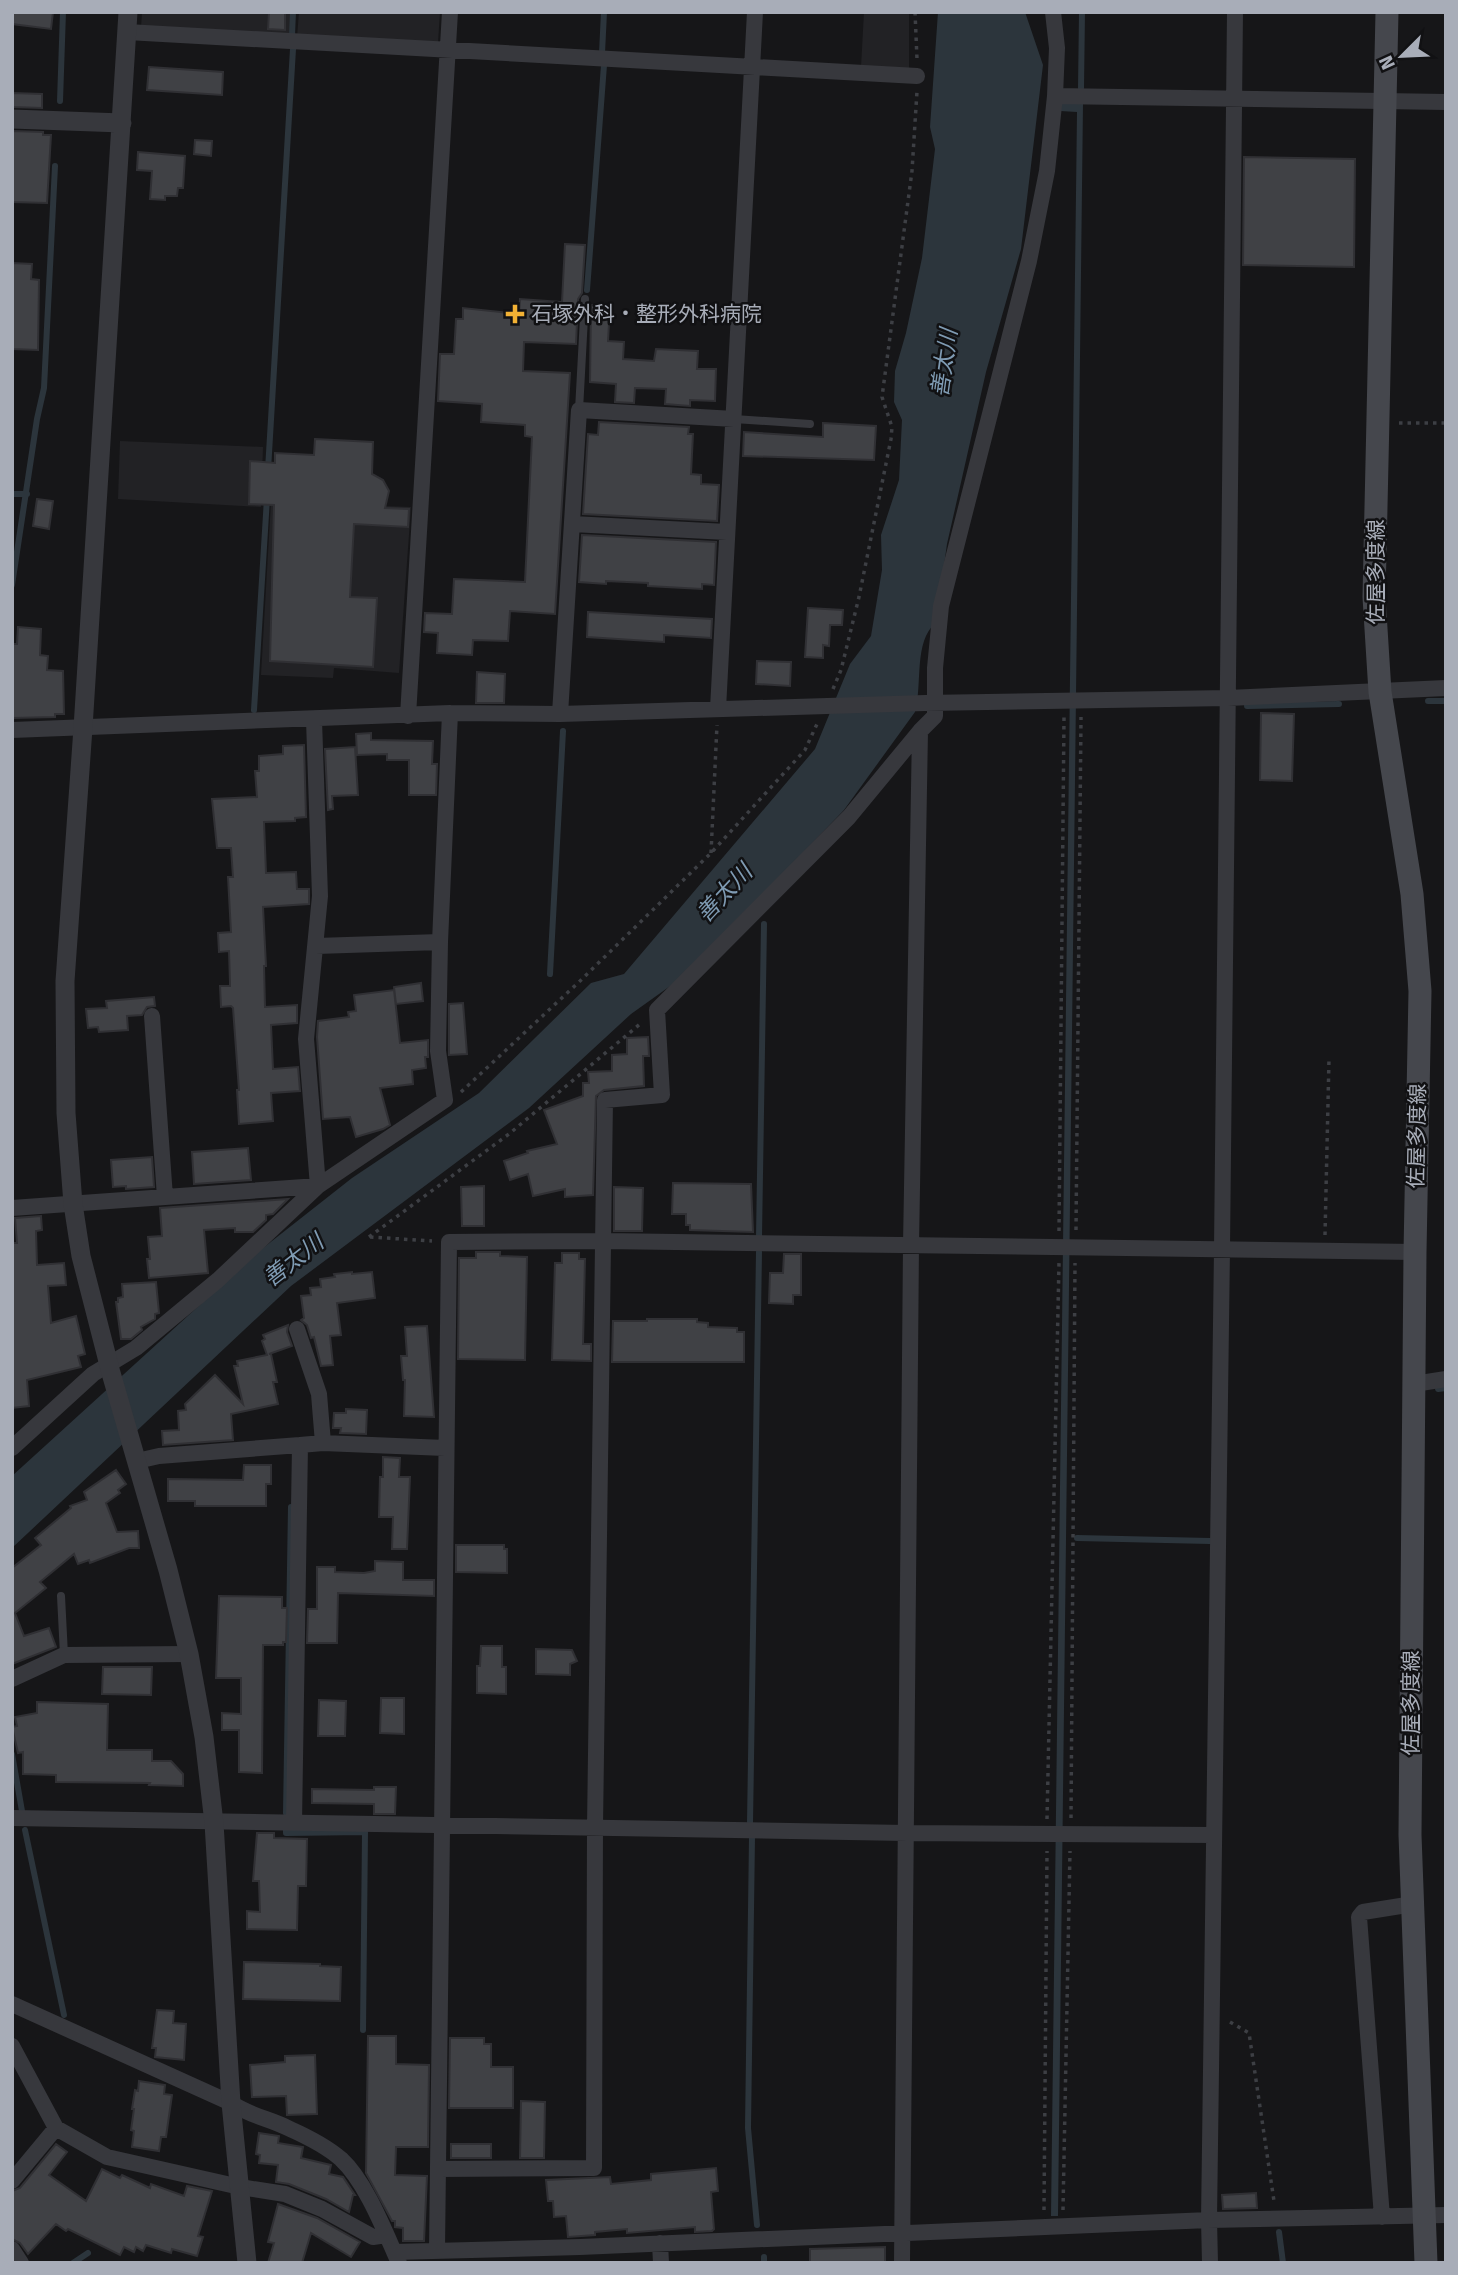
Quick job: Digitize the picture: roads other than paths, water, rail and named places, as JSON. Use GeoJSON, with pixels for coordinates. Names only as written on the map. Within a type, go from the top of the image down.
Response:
{"type":"FeatureCollection","features":[{"type":"Feature","properties":{"kind":"main road","name":"佐屋多度線"},"geometry":{"type":"LineString","coordinates":[[1387,12],[1374,597],[1380,692],[1412,894],[1420,991],[1410,1821],[1434,2216],[1426,2263]]}},
{"type":"Feature","properties":{"kind":"street"},"geometry":{"type":"LineString","coordinates":[[128,12],[65,981],[66,1113],[73,1204],[81,1256],[110,1369],[168,1570],[189,1654],[204,1737],[214,1823],[231,2103],[247,2263]]}},
{"type":"Feature","properties":{"kind":"street"},"geometry":{"type":"LineString","coordinates":[[408,716],[450,12]]}},
{"type":"Feature","properties":{"kind":"street"},"geometry":{"type":"LineString","coordinates":[[718,709],[755,12]]}},
{"type":"Feature","properties":{"kind":"street"},"geometry":{"type":"LineString","coordinates":[[438,2169],[594,2168],[605,1100],[662,1095],[657,1010],[849,817],[920,730],[935,716],[930,703],[941,606],[1029,261],[1047,171],[1057,48],[1053,12]]}},
{"type":"Feature","properties":{"kind":"street"},"geometry":{"type":"LineString","coordinates":[[1210,2263],[1235,12]]}},
{"type":"Feature","properties":{"kind":"street"},"geometry":{"type":"LineString","coordinates":[[127,32],[917,76]]}},
{"type":"Feature","properties":{"kind":"street"},"geometry":{"type":"LineString","coordinates":[[1055,96],[1446,102]]}},
{"type":"Feature","properties":{"kind":"street"},"geometry":{"type":"LineString","coordinates":[[12,119],[122,123]]}},
{"type":"Feature","properties":{"kind":"street"},"geometry":{"type":"LineString","coordinates":[[560,714],[579,410],[734,419]]}},
{"type":"Feature","properties":{"kind":"street"},"geometry":{"type":"LineString","coordinates":[[572,524],[727,531]]}},
{"type":"Feature","properties":{"kind":"street"},"geometry":{"type":"LineString","coordinates":[[12,730],[450,713],[560,714],[930,703],[1228,698],[1446,688]]}},
{"type":"Feature","properties":{"kind":"street"},"geometry":{"type":"LineString","coordinates":[[12,1448],[93,1374],[110,1369],[218,1280],[318,1186],[445,1100],[438,1021],[450,713]]}},
{"type":"Feature","properties":{"kind":"street"},"geometry":{"type":"LineString","coordinates":[[314,720],[320,896],[306,1039],[318,1186]]}},
{"type":"Feature","properties":{"kind":"street"},"geometry":{"type":"LineString","coordinates":[[902,2263],[911,1245],[920,730]]}},
{"type":"Feature","properties":{"kind":"street"},"geometry":{"type":"LineString","coordinates":[[316,946],[440,942]]}},
{"type":"Feature","properties":{"kind":"street"},"geometry":{"type":"LineString","coordinates":[[152,1016],[165,1197]]}},
{"type":"Feature","properties":{"kind":"street"},"geometry":{"type":"LineString","coordinates":[[12,1209],[318,1186]]}},
{"type":"Feature","properties":{"kind":"street"},"geometry":{"type":"LineString","coordinates":[[437,2250],[449,1242],[604,1241],[1415,1252]]}},
{"type":"Feature","properties":{"kind":"street"},"geometry":{"type":"LineString","coordinates":[[297,1329],[319,1394],[323,1443]]}},
{"type":"Feature","properties":{"kind":"street"},"geometry":{"type":"LineString","coordinates":[[1414,1384],[1446,1379]]}},
{"type":"Feature","properties":{"kind":"street"},"geometry":{"type":"LineString","coordinates":[[134,1452],[159,1456],[323,1443],[445,1448]]}},
{"type":"Feature","properties":{"kind":"street"},"geometry":{"type":"LineString","coordinates":[[293,1823],[300,1445]]}},
{"type":"Feature","properties":{"kind":"street"},"geometry":{"type":"LineString","coordinates":[[12,1678],[64,1655],[189,1654]]}},
{"type":"Feature","properties":{"kind":"street"},"geometry":{"type":"LineString","coordinates":[[12,1818],[906,1833],[1213,1835]]}},
{"type":"Feature","properties":{"kind":"street"},"geometry":{"type":"LineString","coordinates":[[1382,2217],[1359,1917],[1371,1909],[1413,1904]]}},
{"type":"Feature","properties":{"kind":"street"},"geometry":{"type":"LineString","coordinates":[[12,2004],[231,2103],[247,2114],[284,2126],[319,2143],[342,2160],[368,2197],[396,2257],[437,2250],[580,2255],[660,2244],[901,2232],[1209,2220],[1434,2216]]}},
{"type":"Feature","properties":{"kind":"street"},"geometry":{"type":"LineString","coordinates":[[12,2046],[56,2128],[107,2157],[240,2187],[285,2194],[322,2209],[373,2237],[386,2235]]}},
{"type":"Feature","properties":{"kind":"street"},"geometry":{"type":"LineString","coordinates":[[12,2181],[56,2128]]}},
{"type":"Feature","properties":{"kind":"street"},"geometry":{"type":"LineString","coordinates":[[660,2244],[661,2263]]}},
{"type":"Feature","properties":{"kind":"street"},"geometry":{"type":"LineString","coordinates":[[12,2249],[21,2263]]}},
{"type":"Feature","properties":{"kind":"lane"},"geometry":{"type":"LineString","coordinates":[[579,410],[585,299]]}},
{"type":"Feature","properties":{"kind":"lane"},"geometry":{"type":"LineString","coordinates":[[734,419],[810,424]]}},
{"type":"Feature","properties":{"kind":"lane"},"geometry":{"type":"LineString","coordinates":[[61,1596],[64,1655]]}},
{"type":"Feature","properties":{"kind":"water","name":"善太川"},"geometry":{"type":"Polygon","coordinates":[[[938,12],[1025,12],[1043,65],[1021,249],[986,372],[947,544],[936,622],[924,641],[921,652],[915,712],[844,810],[687,974],[631,1014],[529,1108],[291,1286],[12,1548],[12,1476],[258,1252],[352,1178],[479,1093],[591,983],[624,974],[815,749],[850,664],[871,636],[882,570],[881,535],[899,480],[902,420],[894,402],[895,371],[922,258],[935,149],[930,127],[938,12]]]}},
{"type":"Feature","properties":{"kind":"water"},"geometry":{"type":"Polygon","coordinates":[[[1061,103],[1083,104],[1058,2216],[1051,2216],[1077,112],[1060,111],[1061,103]]]}},
{"type":"Feature","properties":{"kind":"waterway"},"geometry":{"type":"LineString","coordinates":[[60,101],[63,12]]}},
{"type":"Feature","properties":{"kind":"waterway"},"geometry":{"type":"LineString","coordinates":[[292,35],[293,12]]}},
{"type":"Feature","properties":{"kind":"waterway"},"geometry":{"type":"LineString","coordinates":[[602,53],[604,12]]}},
{"type":"Feature","properties":{"kind":"waterway"},"geometry":{"type":"LineString","coordinates":[[1081,88],[1082,12]]}},
{"type":"Feature","properties":{"kind":"waterway"},"geometry":{"type":"LineString","coordinates":[[268,470],[293,49]]}},
{"type":"Feature","properties":{"kind":"waterway"},"geometry":{"type":"LineString","coordinates":[[587,290],[604,65]]}},
{"type":"Feature","properties":{"kind":"waterway"},"geometry":{"type":"LineString","coordinates":[[12,585],[44,388],[55,166]]}},
{"type":"Feature","properties":{"kind":"waterway"},"geometry":{"type":"LineString","coordinates":[[12,494],[27,494]]}},
{"type":"Feature","properties":{"kind":"waterway"},"geometry":{"type":"LineString","coordinates":[[254,710],[267,498]]}},
{"type":"Feature","properties":{"kind":"waterway"},"geometry":{"type":"LineString","coordinates":[[1428,701],[1446,701]]}},
{"type":"Feature","properties":{"kind":"waterway"},"geometry":{"type":"LineString","coordinates":[[1247,706],[1339,704]]}},
{"type":"Feature","properties":{"kind":"waterway"},"geometry":{"type":"LineString","coordinates":[[550,974],[563,731]]}},
{"type":"Feature","properties":{"kind":"waterway"},"geometry":{"type":"LineString","coordinates":[[759,1237],[764,924]]}},
{"type":"Feature","properties":{"kind":"waterway"},"geometry":{"type":"LineString","coordinates":[[750,1823],[759,1252]]}},
{"type":"Feature","properties":{"kind":"waterway"},"geometry":{"type":"LineString","coordinates":[[1438,1389],[1446,1388]]}},
{"type":"Feature","properties":{"kind":"waterway"},"geometry":{"type":"LineString","coordinates":[[286,1813],[291,1507]]}},
{"type":"Feature","properties":{"kind":"waterway"},"geometry":{"type":"LineString","coordinates":[[1077,1538],[1210,1541]]}},
{"type":"Feature","properties":{"kind":"waterway"},"geometry":{"type":"LineString","coordinates":[[12,1754],[22,1811]]}},
{"type":"Feature","properties":{"kind":"waterway"},"geometry":{"type":"LineString","coordinates":[[286,1829],[286,1833],[365,1832],[363,2030]]}},
{"type":"Feature","properties":{"kind":"waterway"},"geometry":{"type":"LineString","coordinates":[[25,1830],[64,2015]]}},
{"type":"Feature","properties":{"kind":"waterway"},"geometry":{"type":"LineString","coordinates":[[752,1837],[748,2128],[757,2225]]}},
{"type":"Feature","properties":{"kind":"waterway"},"geometry":{"type":"LineString","coordinates":[[1279,2232],[1283,2263]]}},
{"type":"Feature","properties":{"kind":"waterway"},"geometry":{"type":"LineString","coordinates":[[73,2263],[88,2253]]}},
{"type":"Feature","properties":{"kind":"waterway"},"geometry":{"type":"LineString","coordinates":[[764,2257],[764,2263]]}},
{"type":"Feature","properties":{"kind":"place","name":"石塚外科・整形外科病院"},"geometry":{"type":"Point","coordinates":[515,314]}}]}
